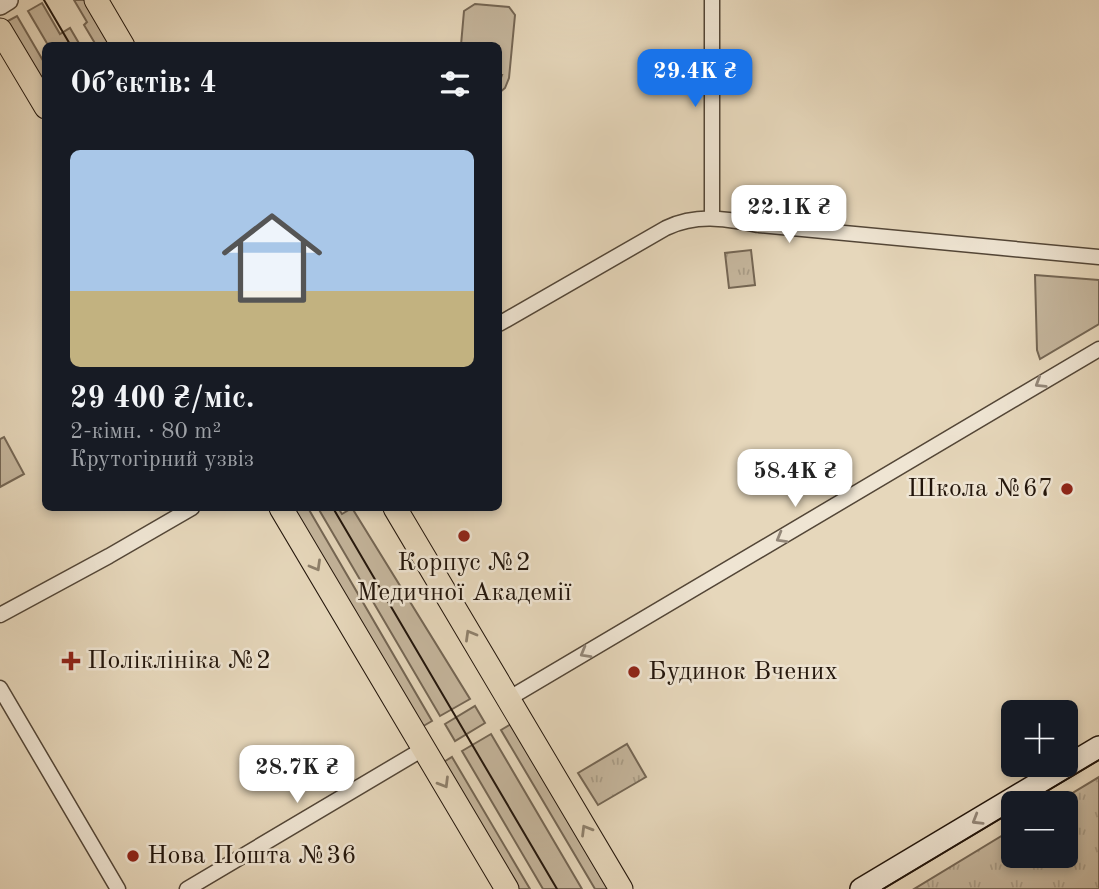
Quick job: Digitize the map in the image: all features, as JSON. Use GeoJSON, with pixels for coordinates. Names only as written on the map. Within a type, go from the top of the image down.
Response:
{"type":"FeatureCollection","features":[{"type":"Feature","properties":{"kind":"main road"},"geometry":{"type":"LineString","coordinates":[[96,0],[121,42]]}},
{"type":"Feature","properties":{"kind":"main road"},"geometry":{"type":"LineString","coordinates":[[0,30],[42,100]]}},
{"type":"Feature","properties":{"kind":"main road"},"geometry":{"type":"LineString","coordinates":[[283,511],[507,889]]}},
{"type":"Feature","properties":{"kind":"main road"},"geometry":{"type":"LineString","coordinates":[[397,511],[621,889]]}},
{"type":"Feature","properties":{"kind":"main road"},"geometry":{"type":"LineString","coordinates":[[861,889],[1099,747]]}},
{"type":"Feature","properties":{"kind":"street"},"geometry":{"type":"LineString","coordinates":[[0,5],[8,0]]}},
{"type":"Feature","properties":{"kind":"street"},"geometry":{"type":"LineString","coordinates":[[712,0],[712,217]]}},
{"type":"Feature","properties":{"kind":"street"},"geometry":{"type":"LineString","coordinates":[[502,322],[666,228],[688,219],[712,217],[759,225],[1099,257]]}},
{"type":"Feature","properties":{"kind":"street"},"geometry":{"type":"LineString","coordinates":[[508,699],[1099,349]]}},
{"type":"Feature","properties":{"kind":"street"},"geometry":{"type":"LineString","coordinates":[[0,615],[187,511]]}},
{"type":"Feature","properties":{"kind":"street"},"geometry":{"type":"LineString","coordinates":[[0,688],[118,889]]}},
{"type":"Feature","properties":{"kind":"street"},"geometry":{"type":"LineString","coordinates":[[187,889],[424,750]]}},
{"type":"Feature","properties":{"kind":"green space"},"geometry":{"type":"Polygon","coordinates":[[[74,0],[85,0],[110,42],[94,42],[84,25],[87,22],[74,0]]]}},
{"type":"Feature","properties":{"kind":"green space"},"geometry":{"type":"Polygon","coordinates":[[[42,3],[60,34],[70,28],[78,42],[46,42],[28,11],[42,3]]]}},
{"type":"Feature","properties":{"kind":"green space"},"geometry":{"type":"Polygon","coordinates":[[[475,4],[509,7],[515,15],[509,78],[502,90],[502,42],[461,42],[464,11],[475,4]]]}},
{"type":"Feature","properties":{"kind":"green space"},"geometry":{"type":"Polygon","coordinates":[[[17,16],[42,59],[42,84],[6,22],[17,16]]]}},
{"type":"Feature","properties":{"kind":"green space"},"geometry":{"type":"Polygon","coordinates":[[[751,250],[755,285],[729,288],[725,253],[751,250]]]}},
{"type":"Feature","properties":{"kind":"green space"},"geometry":{"type":"Polygon","coordinates":[[[1035,275],[1099,280],[1099,324],[1040,359],[1037,350],[1035,275]]]}},
{"type":"Feature","properties":{"kind":"green space"},"geometry":{"type":"Polygon","coordinates":[[[4,437],[24,474],[0,487],[0,439],[4,437]]]}},
{"type":"Feature","properties":{"kind":"green space"},"geometry":{"type":"Polygon","coordinates":[[[294,511],[310,511],[432,721],[420,728],[294,511]]]}},
{"type":"Feature","properties":{"kind":"green space"},"geometry":{"type":"Polygon","coordinates":[[[320,511],[340,511],[342,514],[354,511],[470,699],[440,716],[320,511]]]}},
{"type":"Feature","properties":{"kind":"green space"},"geometry":{"type":"Polygon","coordinates":[[[475,706],[485,723],[455,741],[445,724],[475,706]]]}},
{"type":"Feature","properties":{"kind":"green space"},"geometry":{"type":"Polygon","coordinates":[[[511,724],[608,889],[595,889],[501,730],[511,724]]]}},
{"type":"Feature","properties":{"kind":"green space"},"geometry":{"type":"Polygon","coordinates":[[[491,734],[582,889],[543,889],[462,751],[491,734]]]}},
{"type":"Feature","properties":{"kind":"green space"},"geometry":{"type":"Polygon","coordinates":[[[627,744],[646,777],[598,805],[578,773],[627,744]]]}},
{"type":"Feature","properties":{"kind":"green space"},"geometry":{"type":"Polygon","coordinates":[[[452,757],[530,889],[516,889],[442,763],[452,757]]]}},
{"type":"Feature","properties":{"kind":"green space"},"geometry":{"type":"Polygon","coordinates":[[[1099,777],[1099,889],[914,889],[1001,836],[1001,868],[1078,868],[1078,791],[1076,791],[1099,777]]]}},
{"type":"Feature","properties":{"kind":"tram line"},"geometry":{"type":"LineString","coordinates":[[44,0],[69,42]]}},
{"type":"Feature","properties":{"kind":"tram line"},"geometry":{"type":"LineString","coordinates":[[335,511],[557,889]]}},
{"type":"Feature","properties":{"kind":"tram line"},"geometry":{"type":"LineString","coordinates":[[1047,791],[1099,760]]}},
{"type":"Feature","properties":{"kind":"tram line"},"geometry":{"type":"LineString","coordinates":[[883,889],[1001,818]]}},
{"type":"Feature","properties":{"kind":"place","name":"Школа №67"},"geometry":{"type":"Point","coordinates":[1067,489]}},
{"type":"Feature","properties":{"kind":"place","name":"Корпус №2 Медичної Академії"},"geometry":{"type":"Point","coordinates":[464,536]}},
{"type":"Feature","properties":{"kind":"place","name":"Поліклініка №2"},"geometry":{"type":"Point","coordinates":[71,661]}},
{"type":"Feature","properties":{"kind":"place","name":"Будинок Вчених"},"geometry":{"type":"Point","coordinates":[634,672]}},
{"type":"Feature","properties":{"kind":"place","name":"Нова Пошта №36"},"geometry":{"type":"Point","coordinates":[133,856]}}]}
